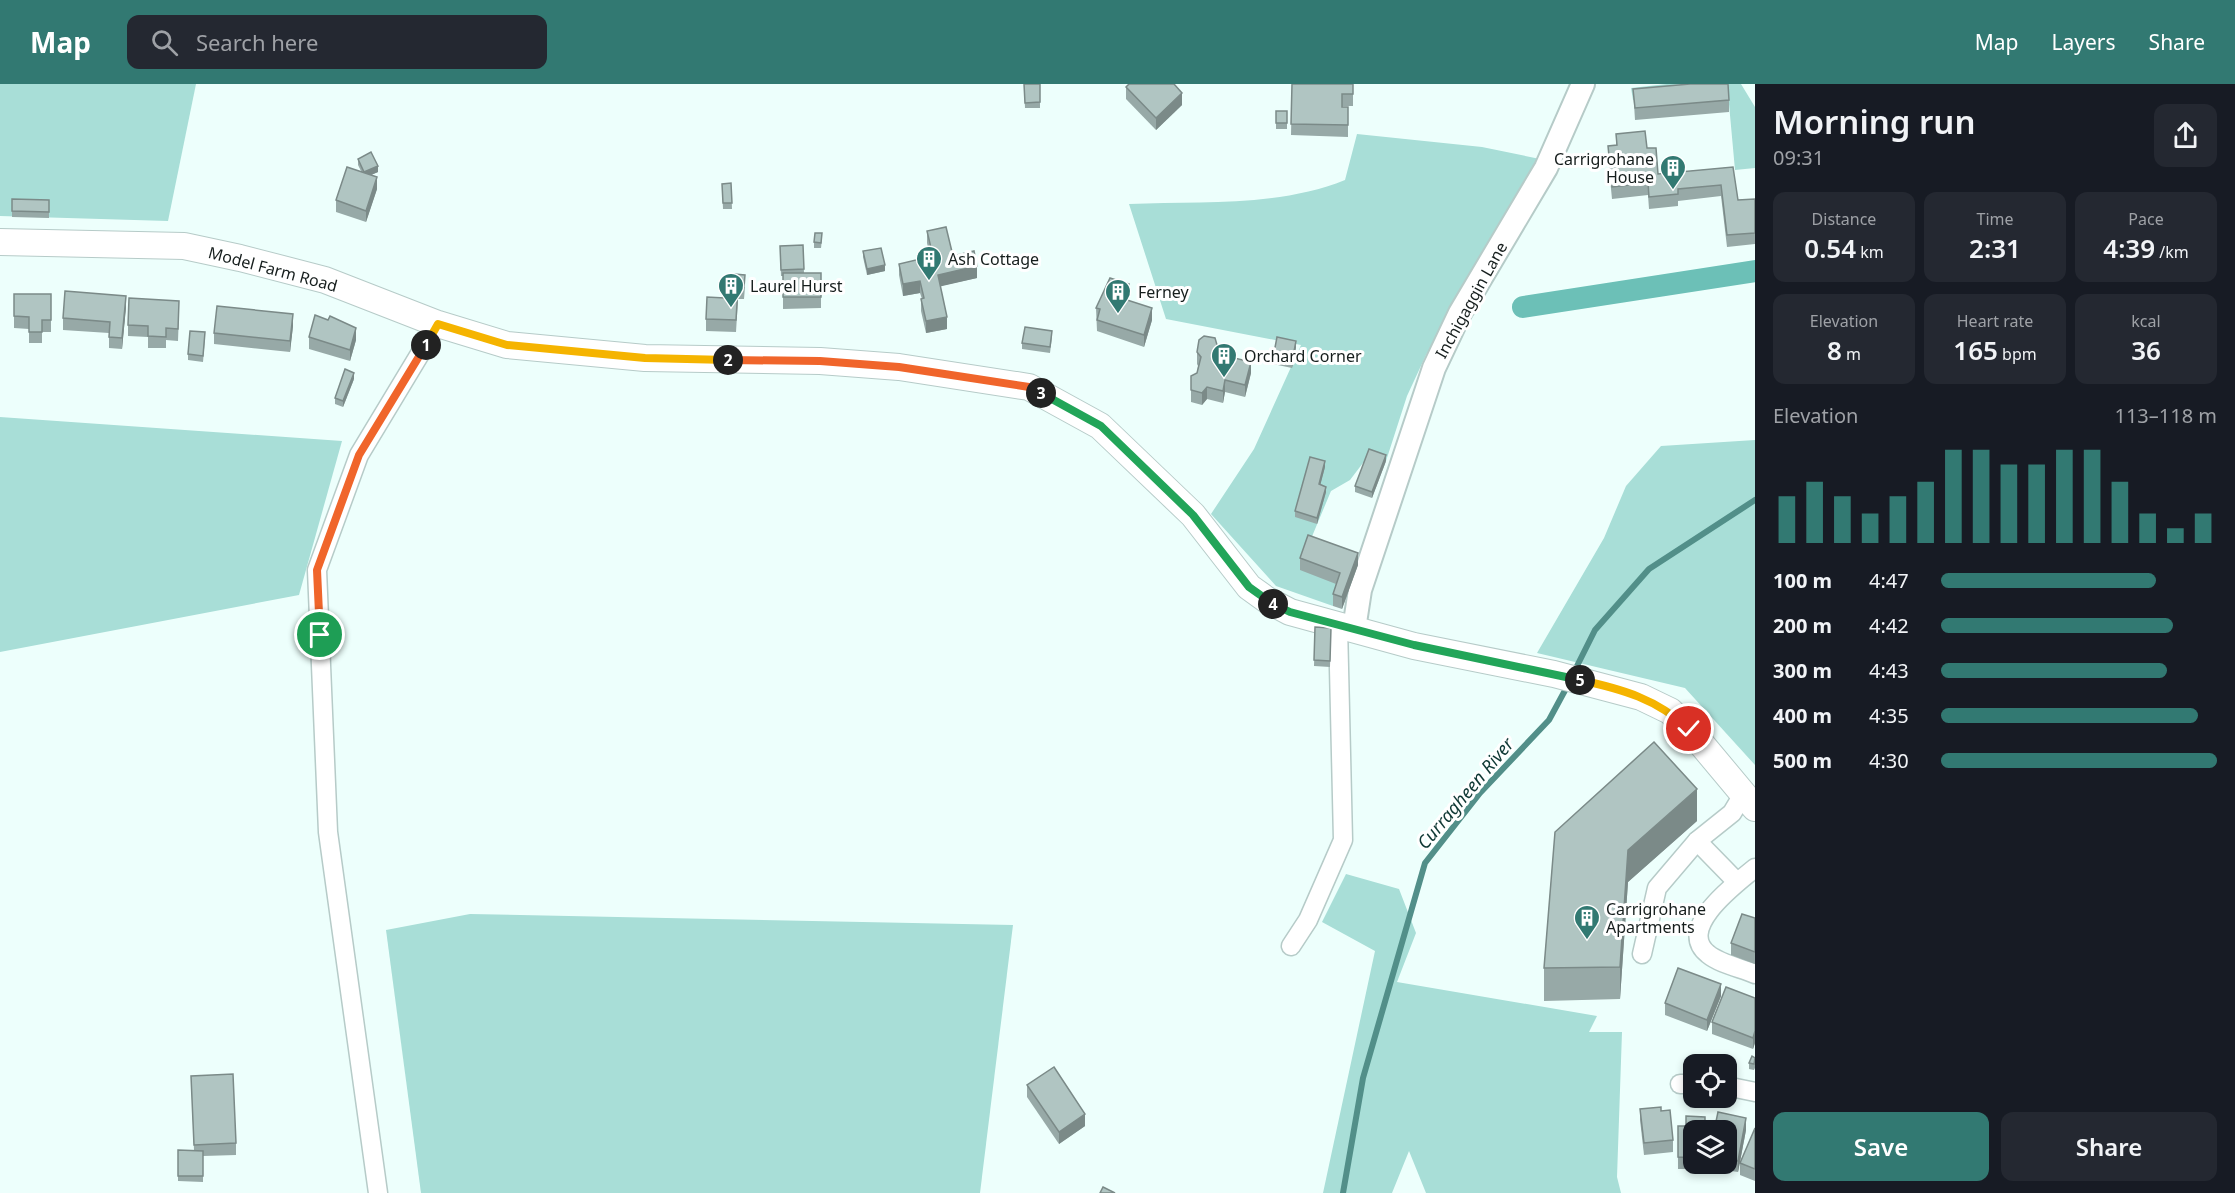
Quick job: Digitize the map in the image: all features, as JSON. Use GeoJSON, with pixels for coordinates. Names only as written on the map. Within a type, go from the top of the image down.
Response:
{"type":"FeatureCollection","features":[{"type":"Feature","properties":{"kind":"main road","name":"Model Farm Road"},"geometry":{"type":"LineString","coordinates":[[0,242],[183,246],[325,280],[438,324],[507,345],[645,358],[820,361],[899,367],[1029,387],[1101,426],[1193,515],[1249,587],[1290,612],[1414,645],[1589,682],[1641,697],[1670,711],[1750,800]]}},
{"type":"Feature","properties":{"kind":"street","name":"Inchigaggin Lane"},"geometry":{"type":"LineString","coordinates":[[1346,627],[1434,368],[1460,313],[1546,168],[1582,84]]}},
{"type":"Feature","properties":{"kind":"street"},"geometry":{"type":"LineString","coordinates":[[378,1193],[328,832],[317,570],[359,455],[438,324]]}},
{"type":"Feature","properties":{"kind":"street"},"geometry":{"type":"LineString","coordinates":[[1291,946],[1308,920],[1343,840],[1346,627]]}},
{"type":"Feature","properties":{"kind":"street"},"geometry":{"type":"LineString","coordinates":[[1642,954],[1657,888],[1697,841],[1750,800]]}},
{"type":"Feature","properties":{"kind":"street"},"geometry":{"type":"LineString","coordinates":[[1697,841],[1737,882]]}},
{"type":"Feature","properties":{"kind":"street"},"geometry":{"type":"LineString","coordinates":[[1755,868],[1716,900],[1700,930],[1699,941],[1712,958],[1755,974]]}},
{"type":"Feature","properties":{"kind":"street"},"geometry":{"type":"LineString","coordinates":[[1737,1088],[1755,1092]]}},
{"type":"Feature","properties":{"kind":"shaded area"},"geometry":{"type":"Polygon","coordinates":[[[0,84],[196,84],[168,221],[0,216],[0,84]]]}},
{"type":"Feature","properties":{"kind":"shaded area"},"geometry":{"type":"Polygon","coordinates":[[[1667,84],[1741,84],[1755,107],[1755,168],[1735,170],[1728,93],[1633,100],[1631,88],[1667,84]]]}},
{"type":"Feature","properties":{"kind":"shaded area"},"geometry":{"type":"Polygon","coordinates":[[[1357,134],[1482,147],[1540,159],[1426,355],[1407,396],[1386,461],[1369,455],[1350,480],[1331,491],[1308,546],[1340,585],[1333,606],[1276,586],[1211,514],[1254,449],[1301,345],[1166,319],[1129,204],[1266,199],[1320,189],[1345,180],[1357,134]]]}},
{"type":"Feature","properties":{"kind":"shaded area"},"geometry":{"type":"Polygon","coordinates":[[[0,417],[342,441],[299,595],[0,652],[0,417]]]}},
{"type":"Feature","properties":{"kind":"shaded area"},"geometry":{"type":"Polygon","coordinates":[[[1755,440],[1755,765],[1685,688],[1537,653],[1604,538],[1626,486],[1661,446],[1755,440]]]}},
{"type":"Feature","properties":{"kind":"shaded area"},"geometry":{"type":"Polygon","coordinates":[[[1346,874],[1399,889],[1416,933],[1397,982],[1597,1016],[1589,1032],[1622,1032],[1617,1177],[1621,1193],[1426,1193],[1409,1151],[1392,1193],[1323,1193],[1375,951],[1322,922],[1346,874]]]}},
{"type":"Feature","properties":{"kind":"shaded area"},"geometry":{"type":"Polygon","coordinates":[[[470,914],[1013,925],[980,1193],[421,1193],[386,930],[470,914]]]}},
{"type":"Feature","properties":{"kind":"building"},"geometry":{"type":"Polygon","coordinates":[[[1024,84],[1040,84],[1040,102],[1025,103],[1024,84]]]}},
{"type":"Feature","properties":{"kind":"building"},"geometry":{"type":"Polygon","coordinates":[[[1129,84],[1174,84],[1182,93],[1156,118],[1126,87],[1129,84]]]}},
{"type":"Feature","properties":{"kind":"building"},"geometry":{"type":"Polygon","coordinates":[[[1292,84],[1353,84],[1353,94],[1342,94],[1342,107],[1348,107],[1348,125],[1291,124],[1292,84]]]}},
{"type":"Feature","properties":{"kind":"building"},"geometry":{"type":"Polygon","coordinates":[[[1690,84],[1728,84],[1729,100],[1635,108],[1633,89],[1690,84]]]}},
{"type":"Feature","properties":{"kind":"building"},"geometry":{"type":"Polygon","coordinates":[[[1276,111],[1287,111],[1287,123],[1276,123],[1276,111]]]}},
{"type":"Feature","properties":{"kind":"building","name":"Carrigrohane House"},"geometry":{"type":"Polygon","coordinates":[[[1645,131],[1647,148],[1656,148],[1658,174],[1733,167],[1738,200],[1755,199],[1755,233],[1727,235],[1721,185],[1678,189],[1678,194],[1649,197],[1648,183],[1612,187],[1608,146],[1617,145],[1616,134],[1645,131]]]}},
{"type":"Feature","properties":{"kind":"building"},"geometry":{"type":"Polygon","coordinates":[[[371,152],[378,166],[364,172],[358,159],[371,152]]]}},
{"type":"Feature","properties":{"kind":"building"},"geometry":{"type":"Polygon","coordinates":[[[347,167],[377,177],[366,211],[336,200],[347,167]]]}},
{"type":"Feature","properties":{"kind":"building"},"geometry":{"type":"Polygon","coordinates":[[[731,183],[732,203],[723,203],[722,184],[731,183]]]}},
{"type":"Feature","properties":{"kind":"building"},"geometry":{"type":"Polygon","coordinates":[[[12,199],[49,200],[49,212],[12,211],[12,199]]]}},
{"type":"Feature","properties":{"kind":"building","name":"Ash Cottage"},"geometry":{"type":"Polygon","coordinates":[[[946,227],[953,256],[974,251],[977,266],[938,275],[947,317],[926,321],[920,281],[903,284],[899,264],[933,256],[927,231],[946,227]]]}},
{"type":"Feature","properties":{"kind":"building"},"geometry":{"type":"Polygon","coordinates":[[[815,233],[822,233],[821,243],[814,242],[815,233]]]}},
{"type":"Feature","properties":{"kind":"building"},"geometry":{"type":"Polygon","coordinates":[[[803,245],[804,269],[781,270],[780,246],[803,245]]]}},
{"type":"Feature","properties":{"kind":"building"},"geometry":{"type":"Polygon","coordinates":[[[881,248],[885,265],[867,269],[863,251],[881,248]]]}},
{"type":"Feature","properties":{"kind":"building"},"geometry":{"type":"Polygon","coordinates":[[[783,273],[821,273],[821,297],[783,297],[783,273]]]}},
{"type":"Feature","properties":{"kind":"building"},"geometry":{"type":"Polygon","coordinates":[[[734,274],[745,275],[744,287],[738,287],[736,320],[706,319],[707,297],[725,298],[726,284],[734,284],[734,274]]]}},
{"type":"Feature","properties":{"kind":"building","name":"Ferney"},"geometry":{"type":"Polygon","coordinates":[[[1110,278],[1129,284],[1124,299],[1152,308],[1144,335],[1097,320],[1100,309],[1096,308],[1110,278]]]}},
{"type":"Feature","properties":{"kind":"building"},"geometry":{"type":"Polygon","coordinates":[[[65,291],[126,296],[122,338],[109,337],[110,322],[63,318],[65,291]]]}},
{"type":"Feature","properties":{"kind":"building"},"geometry":{"type":"Polygon","coordinates":[[[14,294],[51,294],[51,320],[42,320],[42,332],[29,332],[29,317],[14,316],[14,294]]]}},
{"type":"Feature","properties":{"kind":"building"},"geometry":{"type":"Polygon","coordinates":[[[129,298],[179,301],[178,329],[166,328],[166,337],[148,336],[148,326],[128,325],[129,298]]]}},
{"type":"Feature","properties":{"kind":"building"},"geometry":{"type":"Polygon","coordinates":[[[217,306],[293,314],[290,341],[214,333],[217,306]]]}},
{"type":"Feature","properties":{"kind":"building"},"geometry":{"type":"Polygon","coordinates":[[[315,315],[328,320],[330,316],[356,328],[350,350],[309,337],[315,315]]]}},
{"type":"Feature","properties":{"kind":"building"},"geometry":{"type":"Polygon","coordinates":[[[1025,327],[1052,331],[1050,347],[1022,343],[1025,327]]]}},
{"type":"Feature","properties":{"kind":"building"},"geometry":{"type":"Polygon","coordinates":[[[190,331],[205,332],[203,356],[188,354],[190,331]]]}},
{"type":"Feature","properties":{"kind":"building","name":"Orchard Corner"},"geometry":{"type":"Polygon","coordinates":[[[1204,336],[1215,338],[1217,345],[1224,347],[1222,355],[1251,362],[1245,385],[1225,380],[1223,391],[1207,387],[1202,393],[1191,390],[1191,376],[1197,373],[1201,357],[1197,352],[1199,340],[1204,336]]]}},
{"type":"Feature","properties":{"kind":"building"},"geometry":{"type":"Polygon","coordinates":[[[1277,337],[1296,341],[1292,362],[1273,358],[1277,337]]]}},
{"type":"Feature","properties":{"kind":"building"},"geometry":{"type":"Polygon","coordinates":[[[345,369],[354,373],[343,401],[335,398],[345,369]]]}},
{"type":"Feature","properties":{"kind":"building"},"geometry":{"type":"Polygon","coordinates":[[[1369,449],[1386,455],[1372,492],[1355,486],[1369,449]]]}},
{"type":"Feature","properties":{"kind":"building"},"geometry":{"type":"Polygon","coordinates":[[[1310,457],[1325,461],[1319,484],[1326,487],[1317,518],[1295,511],[1310,457]]]}},
{"type":"Feature","properties":{"kind":"building"},"geometry":{"type":"Polygon","coordinates":[[[1308,535],[1358,553],[1342,597],[1333,594],[1340,573],[1300,558],[1308,535]]]}},
{"type":"Feature","properties":{"kind":"building"},"geometry":{"type":"Polygon","coordinates":[[[1315,627],[1331,628],[1330,661],[1314,660],[1315,627]]]}},
{"type":"Feature","properties":{"kind":"building","name":"Carrigrohane Apartments"},"geometry":{"type":"Polygon","coordinates":[[[1654,742],[1697,789],[1628,850],[1620,967],[1544,968],[1555,832],[1654,742]]]}},
{"type":"Feature","properties":{"kind":"building"},"geometry":{"type":"Polygon","coordinates":[[[1742,914],[1755,918],[1755,952],[1731,943],[1742,914]]]}},
{"type":"Feature","properties":{"kind":"building"},"geometry":{"type":"Polygon","coordinates":[[[1678,968],[1721,984],[1707,1020],[1665,1003],[1678,968]]]}},
{"type":"Feature","properties":{"kind":"building"},"geometry":{"type":"Polygon","coordinates":[[[1726,987],[1755,998],[1753,1038],[1712,1022],[1726,987]]]}},
{"type":"Feature","properties":{"kind":"building"},"geometry":{"type":"Polygon","coordinates":[[[1752,1056],[1755,1058],[1754,1064],[1749,1063],[1752,1056]]]}},
{"type":"Feature","properties":{"kind":"building"},"geometry":{"type":"Polygon","coordinates":[[[1054,1067],[1085,1114],[1059,1132],[1027,1085],[1054,1067]]]}},
{"type":"Feature","properties":{"kind":"building"},"geometry":{"type":"Polygon","coordinates":[[[233,1074],[236,1143],[194,1145],[191,1076],[233,1074]]]}},
{"type":"Feature","properties":{"kind":"building"},"geometry":{"type":"Polygon","coordinates":[[[1661,1107],[1661,1111],[1670,1110],[1673,1140],[1644,1143],[1640,1109],[1661,1107]]]}},
{"type":"Feature","properties":{"kind":"building"},"geometry":{"type":"Polygon","coordinates":[[[1718,1112],[1746,1118],[1738,1161],[1737,1120],[1716,1120],[1718,1112]]]}},
{"type":"Feature","properties":{"kind":"building"},"geometry":{"type":"Polygon","coordinates":[[[1686,1116],[1705,1117],[1705,1120],[1686,1120],[1686,1116]]]}},
{"type":"Feature","properties":{"kind":"building"},"geometry":{"type":"Polygon","coordinates":[[[1678,1126],[1683,1126],[1683,1157],[1678,1157],[1678,1126]]]}},
{"type":"Feature","properties":{"kind":"building"},"geometry":{"type":"Polygon","coordinates":[[[1755,1128],[1755,1169],[1740,1163],[1755,1128]]]}},
{"type":"Feature","properties":{"kind":"building"},"geometry":{"type":"Polygon","coordinates":[[[178,1150],[203,1151],[203,1176],[178,1176],[178,1150]]]}},
{"type":"Feature","properties":{"kind":"building"},"geometry":{"type":"Polygon","coordinates":[[[1103,1187],[1115,1193],[1100,1193],[1103,1187]]]}},
{"type":"Feature","properties":{"kind":"waterway"},"geometry":{"type":"LineString","coordinates":[[1523,307],[1755,271]]}},
{"type":"Feature","properties":{"kind":"waterway","name":"Curragheen River"},"geometry":{"type":"LineString","coordinates":[[1573,674],[1595,630],[1649,569],[1755,500]]}},
{"type":"Feature","properties":{"kind":"waterway","name":"Curragheen River"},"geometry":{"type":"LineString","coordinates":[[1343,1193],[1363,1078],[1425,863],[1480,793],[1549,720],[1569,683]]}},
{"type":"Feature","properties":{"kind":"place","name":"Carrigrohane House"},"geometry":{"type":"Point","coordinates":[1673,191]}},
{"type":"Feature","properties":{"kind":"place","name":"Ash Cottage"},"geometry":{"type":"Point","coordinates":[929,282]}},
{"type":"Feature","properties":{"kind":"place","name":"Laurel Hurst"},"geometry":{"type":"Point","coordinates":[731,309]}},
{"type":"Feature","properties":{"kind":"place","name":"Ferney"},"geometry":{"type":"Point","coordinates":[1118,315]}},
{"type":"Feature","properties":{"kind":"place","name":"Orchard Corner"},"geometry":{"type":"Point","coordinates":[1224,379]}},
{"type":"Feature","properties":{"kind":"place","name":"Carrigrohane Apartments"},"geometry":{"type":"Point","coordinates":[1587,941]}},
{"type":"Feature","properties":{"kind":"route"},"geometry":{"type":"LineString","coordinates":[[320,635],[317,570],[359,455],[438,324],[507,345],[645,358],[820,361],[930,369],[1029,387],[1063,403],[1101,426],[1193,515],[1249,587],[1290,612],[1414,645],[1529,668],[1641,697],[1670,711],[1689,729]]}}]}
